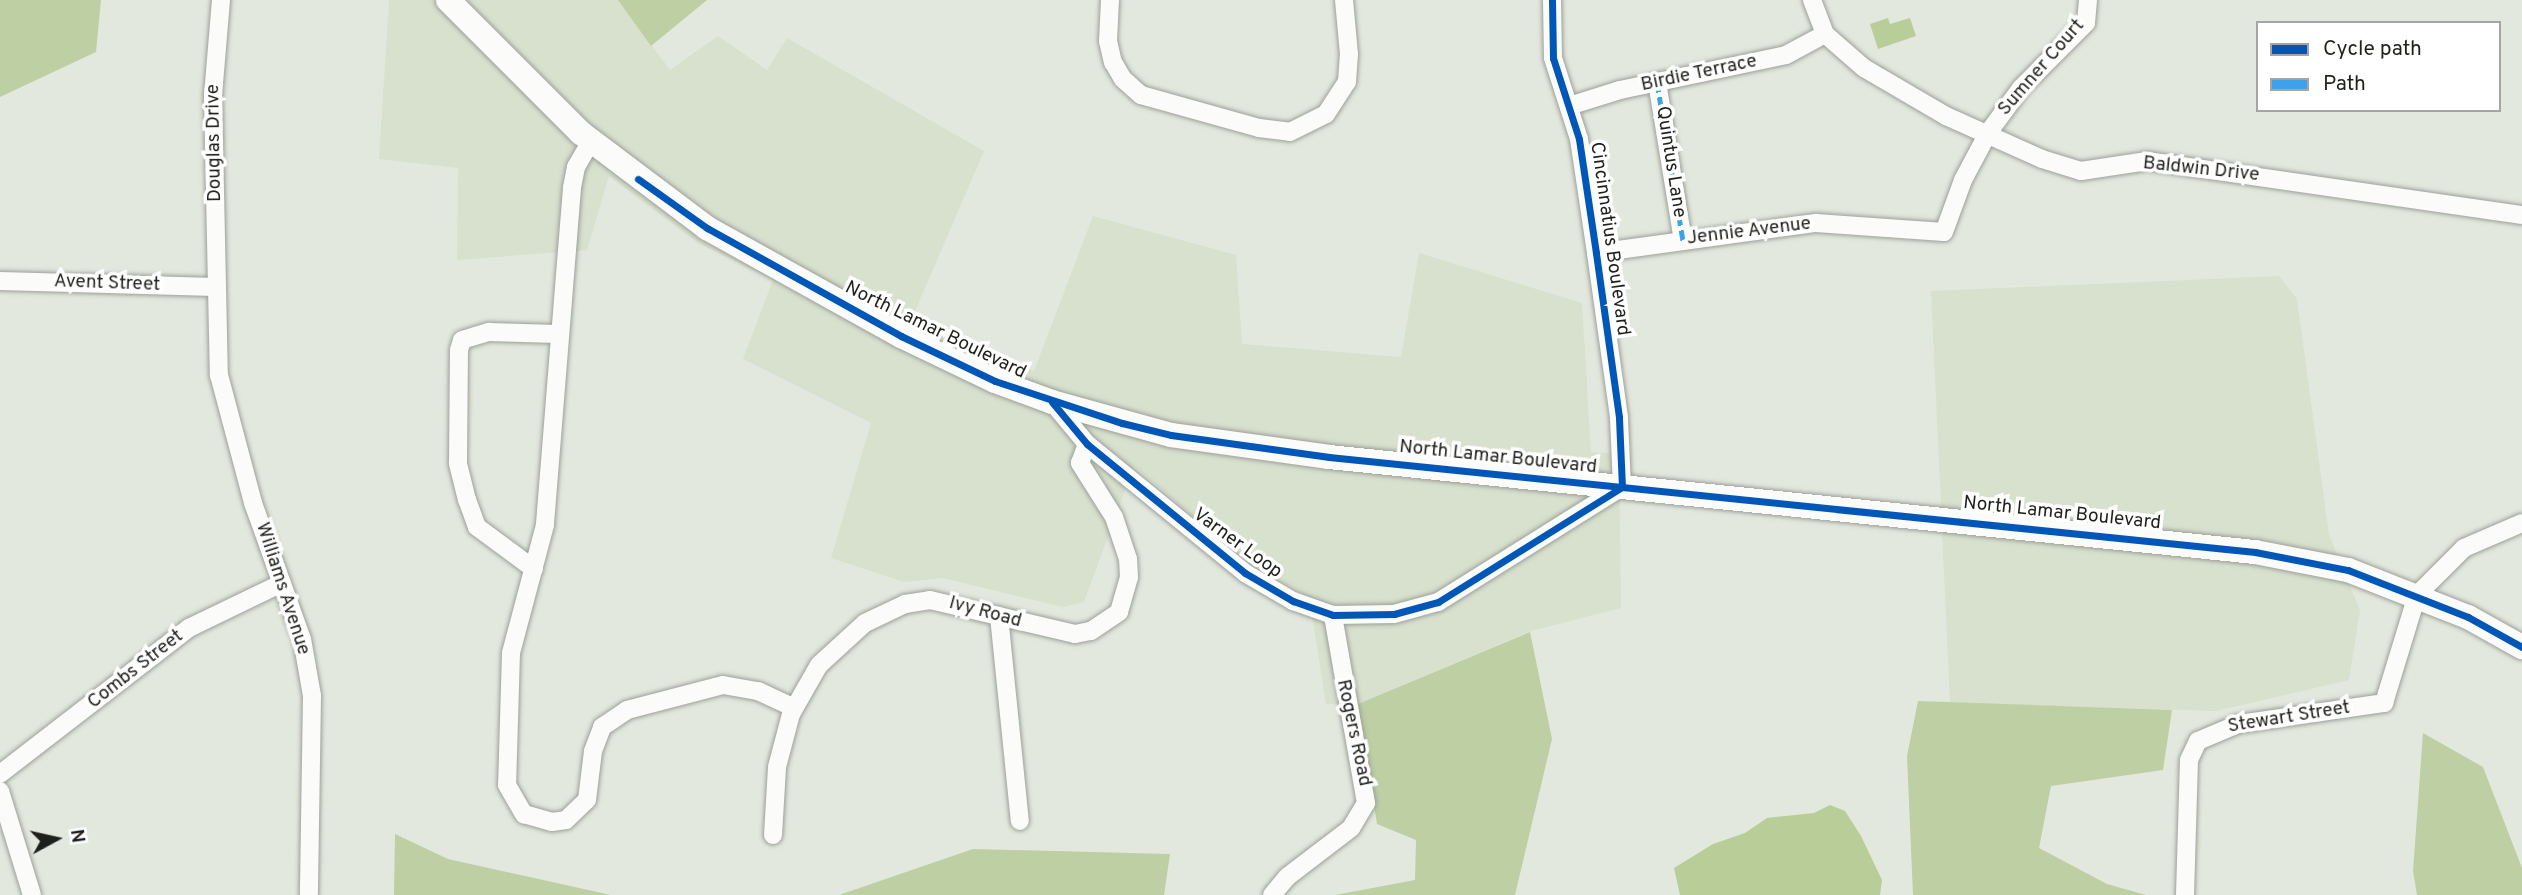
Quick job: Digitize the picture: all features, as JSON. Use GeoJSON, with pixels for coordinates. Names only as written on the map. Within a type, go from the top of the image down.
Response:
{"type":"FeatureCollection","features":[{"type":"Feature","properties":{"kind":"street","name":"Douglas Drive"},"geometry":{"type":"LineString","coordinates":[[215,287],[213,96],[221,0]]}},
{"type":"Feature","properties":{"kind":"street","name":"North Lamar Boulevard"},"geometry":{"type":"LineString","coordinates":[[448,0],[591,141],[707,228],[775,268],[983,376],[1052,402],[1171,435],[1329,457],[2198,543],[2348,570],[2417,595],[2522,647]]}},
{"type":"Feature","properties":{"kind":"street"},"geometry":{"type":"LineString","coordinates":[[1110,0],[1108,41],[1113,62],[1123,79],[1141,95],[1259,128],[1290,132],[1326,114],[1347,82],[1349,54],[1344,0]]}},
{"type":"Feature","properties":{"kind":"street","name":"Cincinnatius Boulevard"},"geometry":{"type":"LineString","coordinates":[[1552,0],[1553,58],[1569,106],[1597,253],[1619,417],[1622,486]]}},
{"type":"Feature","properties":{"kind":"street","name":"Baldwin Drive"},"geometry":{"type":"LineString","coordinates":[[1812,0],[1825,34],[1864,68],[1947,116],[2042,159],[2081,171],[2147,161],[2522,216]]}},
{"type":"Feature","properties":{"kind":"street","name":"Sumner Court"},"geometry":{"type":"LineString","coordinates":[[1944,232],[1963,180],[1988,134],[2021,88],[2086,23],[2088,0]]}},
{"type":"Feature","properties":{"kind":"street","name":"Birdie Terrace"},"geometry":{"type":"LineString","coordinates":[[1569,106],[1657,82],[1786,55],[1825,34]]}},
{"type":"Feature","properties":{"kind":"street","name":"Quintus Lane"},"geometry":{"type":"LineString","coordinates":[[1657,82],[1683,241]]}},
{"type":"Feature","properties":{"kind":"street"},"geometry":{"type":"LineString","coordinates":[[591,141],[576,167],[557,334],[552,462],[534,569],[511,653],[506,743],[507,785],[524,814],[552,822],[566,820],[580,810],[587,800],[597,737],[611,718],[627,710],[723,685],[758,691],[794,708]]}},
{"type":"Feature","properties":{"kind":"street","name":"Jennie Avenue"},"geometry":{"type":"LineString","coordinates":[[1597,253],[1816,223],[1944,232]]}},
{"type":"Feature","properties":{"kind":"street","name":"Avent Street"},"geometry":{"type":"LineString","coordinates":[[0,281],[215,287]]}},
{"type":"Feature","properties":{"kind":"street","name":"Williams Avenue"},"geometry":{"type":"LineString","coordinates":[[215,287],[219,375],[233,438],[302,639],[313,696],[309,895]]}},
{"type":"Feature","properties":{"kind":"street"},"geometry":{"type":"LineString","coordinates":[[534,569],[477,527],[467,500],[458,463],[459,350],[462,341],[489,332],[557,334]]}},
{"type":"Feature","properties":{"kind":"street","name":"Varner Loop"},"geometry":{"type":"LineString","coordinates":[[1052,402],[1087,444],[1245,573],[1293,601],[1333,615],[1394,614],[1438,602],[1622,486]]}},
{"type":"Feature","properties":{"kind":"street","name":"Ivy Road"},"geometry":{"type":"LineString","coordinates":[[773,835],[777,767],[794,708],[819,665],[847,635],[886,611],[930,600],[1075,634],[1091,631],[1119,612],[1129,577],[1126,549],[1114,517],[1080,463],[1087,444]]}},
{"type":"Feature","properties":{"kind":"street"},"geometry":{"type":"LineString","coordinates":[[2417,595],[2464,548],[2522,523]]}},
{"type":"Feature","properties":{"kind":"street","name":"Combs Street"},"geometry":{"type":"LineString","coordinates":[[0,774],[189,628],[282,583]]}},
{"type":"Feature","properties":{"kind":"street","name":"Stewart Street"},"geometry":{"type":"LineString","coordinates":[[2185,895],[2189,760],[2198,741],[2238,724],[2384,703],[2417,595]]}},
{"type":"Feature","properties":{"kind":"street","name":"Rogers Road"},"geometry":{"type":"LineString","coordinates":[[1272,895],[1287,877],[1351,828],[1366,803],[1333,615]]}},
{"type":"Feature","properties":{"kind":"street"},"geometry":{"type":"LineString","coordinates":[[999,616],[1020,821]]}},
{"type":"Feature","properties":{"kind":"street"},"geometry":{"type":"LineString","coordinates":[[0,791],[32,895]]}},
{"type":"Feature","properties":{"kind":"shaded area"},"geometry":{"type":"Polygon","coordinates":[[[0,0],[101,0],[96,52],[0,97],[0,0]]]}},
{"type":"Feature","properties":{"kind":"shaded area"},"geometry":{"type":"Polygon","coordinates":[[[389,0],[618,0],[670,70],[718,36],[767,70],[787,38],[984,151],[910,323],[1034,371],[1093,216],[1236,255],[1242,344],[1401,357],[1419,253],[1582,303],[1591,452],[1619,454],[1621,608],[1531,631],[1358,704],[1326,704],[1313,621],[1302,593],[1248,563],[1134,466],[1084,602],[1063,607],[943,578],[904,582],[831,558],[871,423],[743,359],[773,280],[698,243],[609,176],[587,250],[457,260],[458,168],[379,159],[389,0]]]}},
{"type":"Feature","properties":{"kind":"shaded area"},"geometry":{"type":"Polygon","coordinates":[[[618,0],[707,0],[651,46],[618,0]]]}},
{"type":"Feature","properties":{"kind":"shaded area"},"geometry":{"type":"Polygon","coordinates":[[[1888,18],[1890,24],[1910,18],[1916,36],[1878,49],[1870,24],[1888,18]]]}},
{"type":"Feature","properties":{"kind":"shaded area"},"geometry":{"type":"Polygon","coordinates":[[[2279,276],[2297,299],[2329,535],[2360,610],[2349,680],[2216,711],[1950,703],[1931,291],[2279,276]]]}},
{"type":"Feature","properties":{"kind":"shaded area"},"geometry":{"type":"Polygon","coordinates":[[[1530,632],[1552,739],[1515,895],[1335,895],[1415,880],[1416,840],[1377,824],[1358,704],[1530,632]]]}},
{"type":"Feature","properties":{"kind":"shaded area"},"geometry":{"type":"Polygon","coordinates":[[[1918,701],[2172,710],[2163,770],[2051,786],[2039,848],[2107,884],[2146,895],[1913,895],[1907,756],[1918,701]]]}},
{"type":"Feature","properties":{"kind":"shaded area"},"geometry":{"type":"Polygon","coordinates":[[[2423,733],[2483,767],[2522,868],[2522,895],[2417,895],[2413,871],[2423,733]]]}},
{"type":"Feature","properties":{"kind":"shaded area"},"geometry":{"type":"Polygon","coordinates":[[[1830,805],[1845,811],[1861,836],[1882,880],[1880,895],[1680,895],[1674,868],[1713,844],[1745,833],[1767,818],[1814,813],[1830,805]]]}},
{"type":"Feature","properties":{"kind":"shaded area"},"geometry":{"type":"Polygon","coordinates":[[[395,834],[448,859],[611,895],[394,895],[395,834]]]}},
{"type":"Feature","properties":{"kind":"shaded area"},"geometry":{"type":"Polygon","coordinates":[[[973,849],[1170,854],[1164,895],[839,895],[973,849]]]}},
{"type":"Feature","properties":{"kind":"marked path"},"geometry":{"type":"LineString","coordinates":[[1657,82],[1683,241]]}},
{"type":"Feature","properties":{"kind":"cycle path"},"geometry":{"type":"LineString","coordinates":[[1052,402],[1087,444],[1245,573],[1293,601],[1333,615],[1394,614],[1438,602],[1622,487],[1619,417],[1596,253],[1579,139],[1553,58],[1552,0]]}},
{"type":"Feature","properties":{"kind":"cycle path"},"geometry":{"type":"LineString","coordinates":[[638,179],[707,228],[901,336],[995,381],[1122,423],[1171,435],[1329,457],[2255,552],[2348,570],[2468,617],[2522,647]]}}]}
